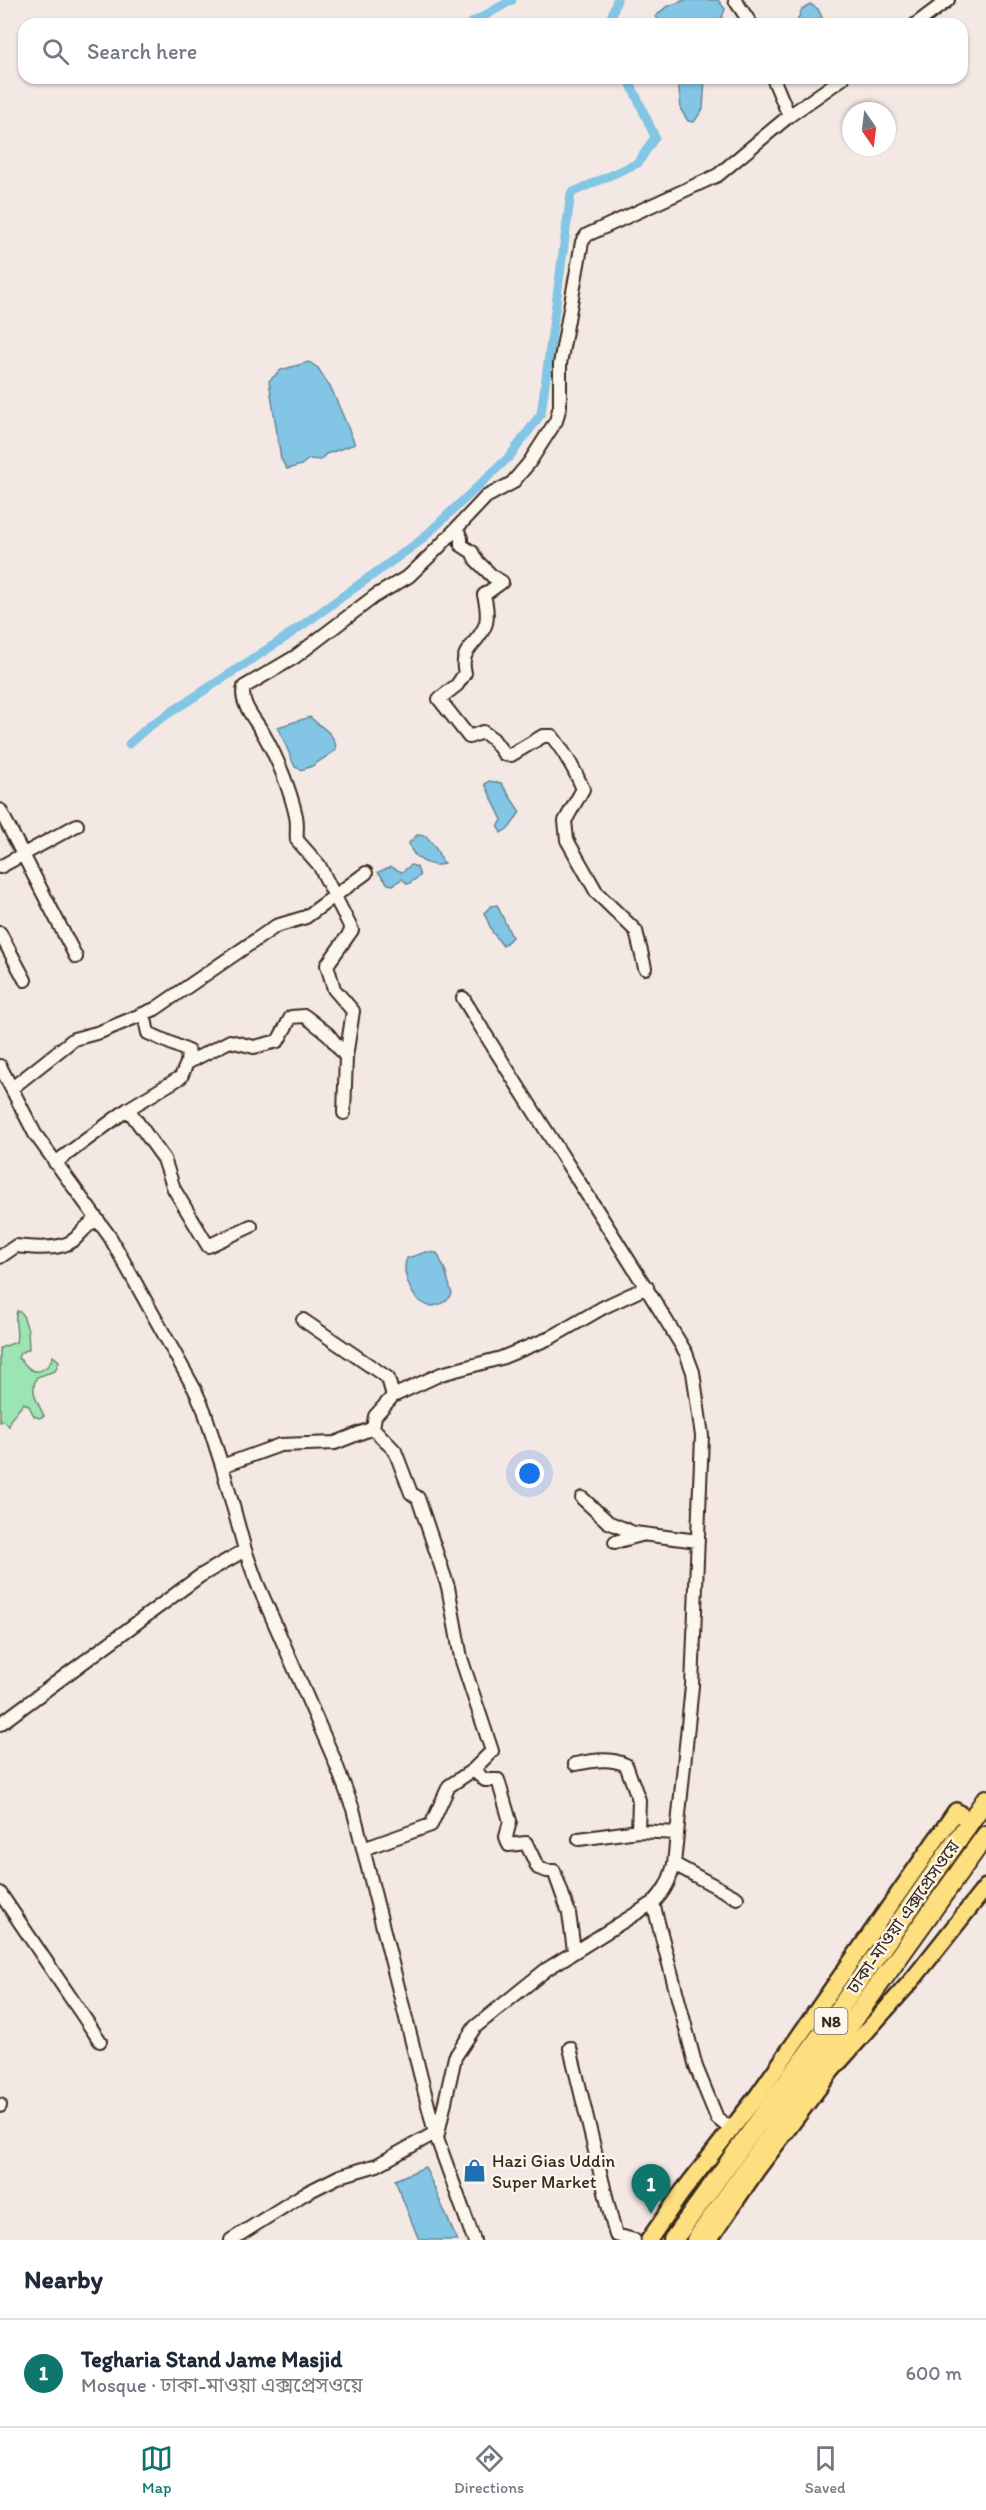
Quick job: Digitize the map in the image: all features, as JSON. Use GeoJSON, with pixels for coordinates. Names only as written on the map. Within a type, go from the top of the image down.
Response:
{"type":"FeatureCollection","features":[{"type":"Feature","properties":{"kind":"highway","name":"ঢাকা-মাওয়া এক্সপ্রেসওয়ে"},"geometry":{"type":"LineString","coordinates":[[673,2240],[814,2045],[986,1799]]}},
{"type":"Feature","properties":{"kind":"highway","name":"ঢাকা-মাওয়া এক্সপ্রেসওয়ে"},"geometry":{"type":"LineString","coordinates":[[696,2240],[986,1835]]}},
{"type":"Feature","properties":{"kind":"main road"},"geometry":{"type":"LineString","coordinates":[[649,2240],[680,2195],[732,2130],[956,1811],[964,1817]]}},
{"type":"Feature","properties":{"kind":"main road"},"geometry":{"type":"LineString","coordinates":[[710,2240],[756,2171],[832,2070],[913,1979],[986,1887]]}},
{"type":"Feature","properties":{"kind":"street"},"geometry":{"type":"LineString","coordinates":[[735,0],[747,18]]}},
{"type":"Feature","properties":{"kind":"street"},"geometry":{"type":"LineString","coordinates":[[924,18],[948,0]]}},
{"type":"Feature","properties":{"kind":"street"},"geometry":{"type":"LineString","coordinates":[[776,84],[789,116]]}},
{"type":"Feature","properties":{"kind":"street"},"geometry":{"type":"LineString","coordinates":[[344,1113],[346,1057],[353,1011],[334,989],[327,964],[352,930],[319,865],[297,840],[297,819],[288,789],[265,735],[246,706],[242,693],[244,687],[294,657],[375,596],[409,576],[486,497],[512,483],[529,463],[556,421],[560,406],[560,364],[582,242],[587,235],[718,175],[789,116],[834,84]]}},
{"type":"Feature","properties":{"kind":"street"},"geometry":{"type":"LineString","coordinates":[[457,529],[461,545],[472,552],[492,576],[502,582],[484,595],[486,624],[465,653],[462,663],[465,673],[457,685],[439,699],[469,737],[483,732],[493,739],[504,754],[512,755],[543,736],[552,736],[576,773],[583,789],[565,820],[567,840],[597,893],[636,931],[645,969]]}},
{"type":"Feature","properties":{"kind":"street"},"geometry":{"type":"LineString","coordinates":[[0,810],[76,957]]}},
{"type":"Feature","properties":{"kind":"street"},"geometry":{"type":"LineString","coordinates":[[0,867],[77,825]]}},
{"type":"Feature","properties":{"kind":"street"},"geometry":{"type":"LineString","coordinates":[[12,1088],[75,1039],[100,1032],[155,1009],[276,926],[306,916],[336,897],[366,873]]}},
{"type":"Feature","properties":{"kind":"street"},"geometry":{"type":"LineString","coordinates":[[0,933],[25,980]]}},
{"type":"Feature","properties":{"kind":"street"},"geometry":{"type":"LineString","coordinates":[[436,2136],[455,2057],[475,2027],[547,1969],[653,1903],[663,1893],[674,1864],[692,1686],[702,1436],[693,1372],[686,1353],[647,1287],[463,998]]}},
{"type":"Feature","properties":{"kind":"street"},"geometry":{"type":"LineString","coordinates":[[55,1163],[128,1109],[181,1077],[187,1063],[188,1051],[180,1049],[171,1042],[160,1041],[148,1033],[144,1014]]}},
{"type":"Feature","properties":{"kind":"street"},"geometry":{"type":"LineString","coordinates":[[187,1063],[230,1041],[254,1047],[278,1041],[291,1017],[305,1016],[328,1034],[346,1057]]}},
{"type":"Feature","properties":{"kind":"street"},"geometry":{"type":"LineString","coordinates":[[0,1066],[22,1111],[55,1163],[110,1237],[190,1380],[204,1410],[222,1466],[244,1550],[334,1760],[352,1809],[436,2136],[474,2240]]}},
{"type":"Feature","properties":{"kind":"street"},"geometry":{"type":"LineString","coordinates":[[128,1109],[164,1159],[174,1189],[208,1246],[251,1226]]}},
{"type":"Feature","properties":{"kind":"street"},"geometry":{"type":"LineString","coordinates":[[0,1257],[16,1246],[44,1249],[74,1240],[85,1226],[97,1219]]}},
{"type":"Feature","properties":{"kind":"street"},"geometry":{"type":"LineString","coordinates":[[373,1428],[375,1416],[393,1396],[441,1374],[501,1358],[540,1342],[647,1287]]}},
{"type":"Feature","properties":{"kind":"street"},"geometry":{"type":"LineString","coordinates":[[303,1320],[388,1378],[393,1396]]}},
{"type":"Feature","properties":{"kind":"street"},"geometry":{"type":"LineString","coordinates":[[222,1466],[280,1445],[335,1443],[373,1428]]}},
{"type":"Feature","properties":{"kind":"street"},"geometry":{"type":"LineString","coordinates":[[363,1849],[431,1825],[448,1786],[473,1770],[492,1751],[461,1658],[448,1587],[418,1498],[411,1493],[395,1451],[373,1428]]}},
{"type":"Feature","properties":{"kind":"street"},"geometry":{"type":"LineString","coordinates":[[582,1498],[608,1522],[634,1533],[698,1541]]}},
{"type":"Feature","properties":{"kind":"street"},"geometry":{"type":"LineString","coordinates":[[615,1542],[643,1534]]}},
{"type":"Feature","properties":{"kind":"street"},"geometry":{"type":"LineString","coordinates":[[0,1724],[200,1576],[244,1550]]}},
{"type":"Feature","properties":{"kind":"street"},"geometry":{"type":"LineString","coordinates":[[575,1764],[597,1760],[616,1761],[626,1765],[639,1800],[638,1831]]}},
{"type":"Feature","properties":{"kind":"street"},"geometry":{"type":"LineString","coordinates":[[473,1770],[485,1780],[498,1780],[510,1821],[506,1837],[509,1845],[526,1843],[538,1868],[554,1871],[569,1913],[574,1951]]}},
{"type":"Feature","properties":{"kind":"street"},"geometry":{"type":"LineString","coordinates":[[579,1839],[638,1831],[677,1833]]}},
{"type":"Feature","properties":{"kind":"street"},"geometry":{"type":"LineString","coordinates":[[674,1864],[737,1898]]}},
{"type":"Feature","properties":{"kind":"street"},"geometry":{"type":"LineString","coordinates":[[0,1893],[100,2041]]}},
{"type":"Feature","properties":{"kind":"street"},"geometry":{"type":"LineString","coordinates":[[653,1903],[696,2067],[717,2118],[732,2130]]}},
{"type":"Feature","properties":{"kind":"street"},"geometry":{"type":"LineString","coordinates":[[570,2048],[616,2235],[634,2240]]}},
{"type":"Feature","properties":{"kind":"street"},"geometry":{"type":"LineString","coordinates":[[231,2240],[304,2194],[340,2176],[377,2165],[436,2136]]}},
{"type":"Feature","properties":{"kind":"green space"},"geometry":{"type":"Polygon","coordinates":[[[17,1311],[22,1313],[28,1330],[29,1349],[20,1353],[18,1358],[34,1371],[47,1366],[53,1356],[59,1361],[55,1371],[37,1377],[35,1382],[35,1397],[44,1416],[39,1418],[34,1416],[29,1406],[24,1403],[10,1420],[9,1426],[3,1421],[0,1422],[0,1348],[16,1342],[17,1311]]]}},
{"type":"Feature","properties":{"kind":"water"},"geometry":{"type":"Polygon","coordinates":[[[685,0],[718,0],[725,9],[722,18],[655,17],[666,7],[685,0]]]}},
{"type":"Feature","properties":{"kind":"water"},"geometry":{"type":"Polygon","coordinates":[[[810,4],[818,9],[822,18],[798,18],[802,9],[810,4]]]}},
{"type":"Feature","properties":{"kind":"water"},"geometry":{"type":"Polygon","coordinates":[[[679,84],[705,84],[703,109],[694,122],[688,121],[681,110],[679,84]]]}},
{"type":"Feature","properties":{"kind":"water"},"geometry":{"type":"Polygon","coordinates":[[[309,362],[318,368],[332,390],[355,444],[326,454],[320,460],[309,459],[301,465],[287,469],[281,459],[269,381],[281,370],[309,362]]]}},
{"type":"Feature","properties":{"kind":"water"},"geometry":{"type":"Polygon","coordinates":[[[310,717],[331,735],[336,750],[302,770],[295,767],[278,727],[310,717]]]}},
{"type":"Feature","properties":{"kind":"water"},"geometry":{"type":"Polygon","coordinates":[[[489,781],[501,783],[520,812],[510,827],[501,833],[498,827],[502,820],[485,784],[489,781]]]}},
{"type":"Feature","properties":{"kind":"water"},"geometry":{"type":"Polygon","coordinates":[[[417,835],[426,836],[444,864],[433,865],[417,857],[409,843],[417,835]]]}},
{"type":"Feature","properties":{"kind":"water"},"geometry":{"type":"Polygon","coordinates":[[[411,865],[417,867],[420,876],[408,884],[402,879],[393,885],[388,884],[378,872],[391,867],[402,872],[411,865]]]}},
{"type":"Feature","properties":{"kind":"water"},"geometry":{"type":"Polygon","coordinates":[[[497,905],[512,937],[503,946],[493,933],[484,913],[491,906],[497,905]]]}},
{"type":"Feature","properties":{"kind":"water"},"geometry":{"type":"Polygon","coordinates":[[[426,1252],[437,1253],[452,1294],[446,1301],[437,1305],[429,1306],[416,1298],[405,1273],[407,1258],[426,1252]]]}},
{"type":"Feature","properties":{"kind":"water"},"geometry":{"type":"Polygon","coordinates":[[[425,2167],[457,2240],[419,2240],[395,2180],[425,2167]]]}},
{"type":"Feature","properties":{"kind":"waterway"},"geometry":{"type":"LineString","coordinates":[[480,18],[512,0]]}},
{"type":"Feature","properties":{"kind":"waterway"},"geometry":{"type":"LineString","coordinates":[[611,18],[617,0]]}},
{"type":"Feature","properties":{"kind":"waterway"},"geometry":{"type":"LineString","coordinates":[[129,744],[148,727],[283,639],[420,541],[510,456],[541,414],[571,193],[638,163],[655,137],[631,84]]}},
{"type":"Feature","properties":{"kind":"place","name":"Hazi Gias Uddin Super Market"},"geometry":{"type":"Point","coordinates":[474,2171]}},
{"type":"Feature","properties":{"kind":"place","name":"Tegharia Stand Jame Masjid"},"geometry":{"type":"Point","coordinates":[651,2214]}}]}
